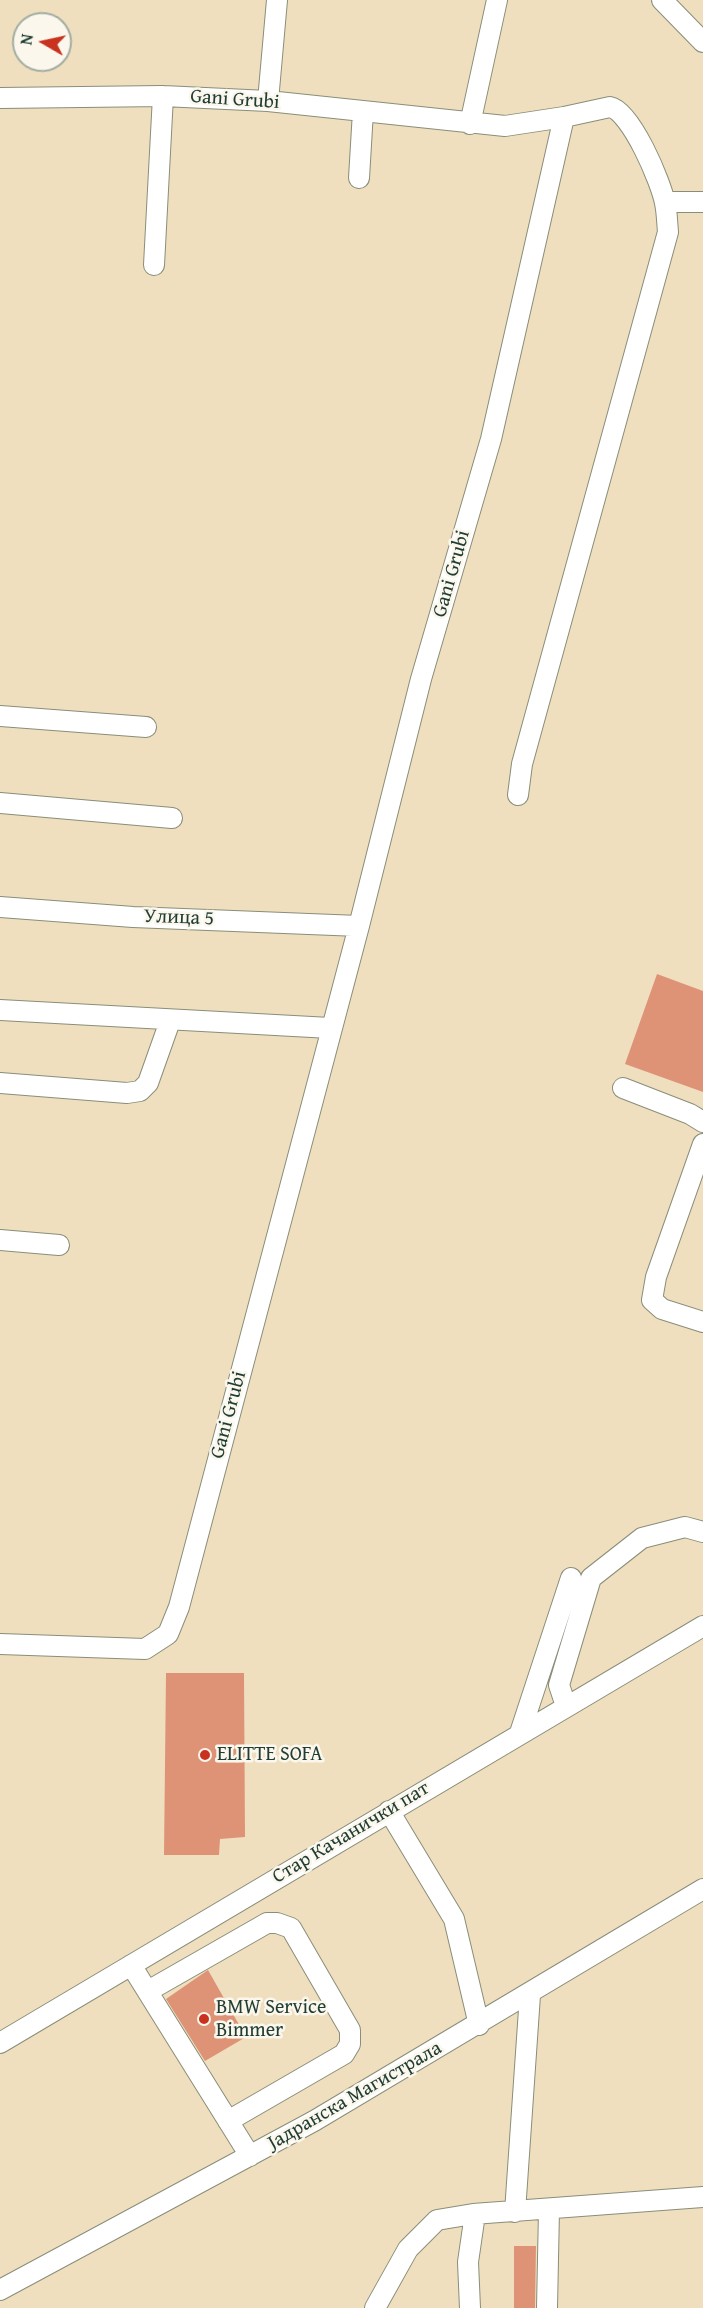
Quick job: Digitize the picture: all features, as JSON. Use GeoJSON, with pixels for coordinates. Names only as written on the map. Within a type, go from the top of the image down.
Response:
{"type":"FeatureCollection","features":[{"type":"Feature","properties":{"kind":"street"},"geometry":{"type":"LineString","coordinates":[[268,101],[277,0]]}},
{"type":"Feature","properties":{"kind":"street"},"geometry":{"type":"LineString","coordinates":[[470,124],[497,0]]}},
{"type":"Feature","properties":{"kind":"street"},"geometry":{"type":"LineString","coordinates":[[662,0],[703,42]]}},
{"type":"Feature","properties":{"kind":"street"},"geometry":{"type":"LineString","coordinates":[[154,265],[163,96]]}},
{"type":"Feature","properties":{"kind":"street","name":"Gani Grubi"},"geometry":{"type":"LineString","coordinates":[[0,98],[163,96],[268,101],[505,126],[610,107],[616,108],[642,146],[665,202],[668,232],[522,765],[518,795]]}},
{"type":"Feature","properties":{"kind":"street"},"geometry":{"type":"LineString","coordinates":[[359,178],[363,111]]}},
{"type":"Feature","properties":{"kind":"street","name":"Gani Grubi"},"geometry":{"type":"LineString","coordinates":[[0,1644],[145,1649],[168,1634],[179,1607],[330,1028],[359,926],[421,679],[491,440],[564,117]]}},
{"type":"Feature","properties":{"kind":"street"},"geometry":{"type":"LineString","coordinates":[[665,202],[703,202]]}},
{"type":"Feature","properties":{"kind":"street"},"geometry":{"type":"LineString","coordinates":[[0,716],[146,727]]}},
{"type":"Feature","properties":{"kind":"street"},"geometry":{"type":"LineString","coordinates":[[0,803],[172,818]]}},
{"type":"Feature","properties":{"kind":"street","name":"Улица 5"},"geometry":{"type":"LineString","coordinates":[[0,907],[134,916],[359,926]]}},
{"type":"Feature","properties":{"kind":"street"},"geometry":{"type":"LineString","coordinates":[[0,1010],[330,1028]]}},
{"type":"Feature","properties":{"kind":"street"},"geometry":{"type":"LineString","coordinates":[[0,1083],[140,1091],[148,1083],[170,1021]]}},
{"type":"Feature","properties":{"kind":"street"},"geometry":{"type":"LineString","coordinates":[[623,1088],[690,1114],[703,1122]]}},
{"type":"Feature","properties":{"kind":"street"},"geometry":{"type":"LineString","coordinates":[[703,1144],[657,1277],[652,1300],[662,1309],[703,1322]]}},
{"type":"Feature","properties":{"kind":"street"},"geometry":{"type":"LineString","coordinates":[[0,1240],[60,1245]]}},
{"type":"Feature","properties":{"kind":"street"},"geometry":{"type":"LineString","coordinates":[[566,1706],[559,1685],[591,1578],[642,1539],[685,1527],[703,1532]]}},
{"type":"Feature","properties":{"kind":"street"},"geometry":{"type":"LineString","coordinates":[[519,1733],[571,1578]]}},
{"type":"Feature","properties":{"kind":"street","name":"Стар Качанички пат"},"geometry":{"type":"LineString","coordinates":[[0,2043],[519,1733],[703,1626]]}},
{"type":"Feature","properties":{"kind":"street"},"geometry":{"type":"LineString","coordinates":[[389,1811],[454,1919],[479,2025]]}},
{"type":"Feature","properties":{"kind":"street","name":"Јадранска Магистрала"},"geometry":{"type":"LineString","coordinates":[[0,2290],[250,2156],[530,1995],[703,1889]]}},
{"type":"Feature","properties":{"kind":"street"},"geometry":{"type":"LineString","coordinates":[[148,1991],[267,1923],[277,1923],[291,1928],[350,2030],[350,2044],[344,2054],[228,2121]]}},
{"type":"Feature","properties":{"kind":"street"},"geometry":{"type":"LineString","coordinates":[[131,1965],[250,2156]]}},
{"type":"Feature","properties":{"kind":"street"},"geometry":{"type":"LineString","coordinates":[[515,2212],[530,1995]]}},
{"type":"Feature","properties":{"kind":"street"},"geometry":{"type":"LineString","coordinates":[[375,2308],[408,2249],[437,2220],[475,2214],[703,2197]]}},
{"type":"Feature","properties":{"kind":"street"},"geometry":{"type":"LineString","coordinates":[[548,2308],[549,2210]]}},
{"type":"Feature","properties":{"kind":"street"},"geometry":{"type":"LineString","coordinates":[[470,2308],[468,2262],[475,2214]]}},
{"type":"Feature","properties":{"kind":"building"},"geometry":{"type":"Polygon","coordinates":[[[657,974],[703,991],[703,1092],[625,1064],[657,974]]]}},
{"type":"Feature","properties":{"kind":"building","name":"ELITTE SOFA"},"geometry":{"type":"Polygon","coordinates":[[[166,1673],[244,1673],[245,1837],[220,1839],[219,1855],[164,1855],[166,1673]]]}},
{"type":"Feature","properties":{"kind":"building","name":"BMW Service Bimmer"},"geometry":{"type":"Polygon","coordinates":[[[208,1970],[246,2037],[205,2061],[166,1999],[208,1970]]]}},
{"type":"Feature","properties":{"kind":"building"},"geometry":{"type":"Polygon","coordinates":[[[514,2246],[536,2246],[535,2308],[514,2308],[514,2246]]]}},
{"type":"Feature","properties":{"kind":"place","name":"ELITTE SOFA"},"geometry":{"type":"Point","coordinates":[205,1755]}},
{"type":"Feature","properties":{"kind":"place","name":"BMW Service Bimmer"},"geometry":{"type":"Point","coordinates":[204,2019]}}]}
